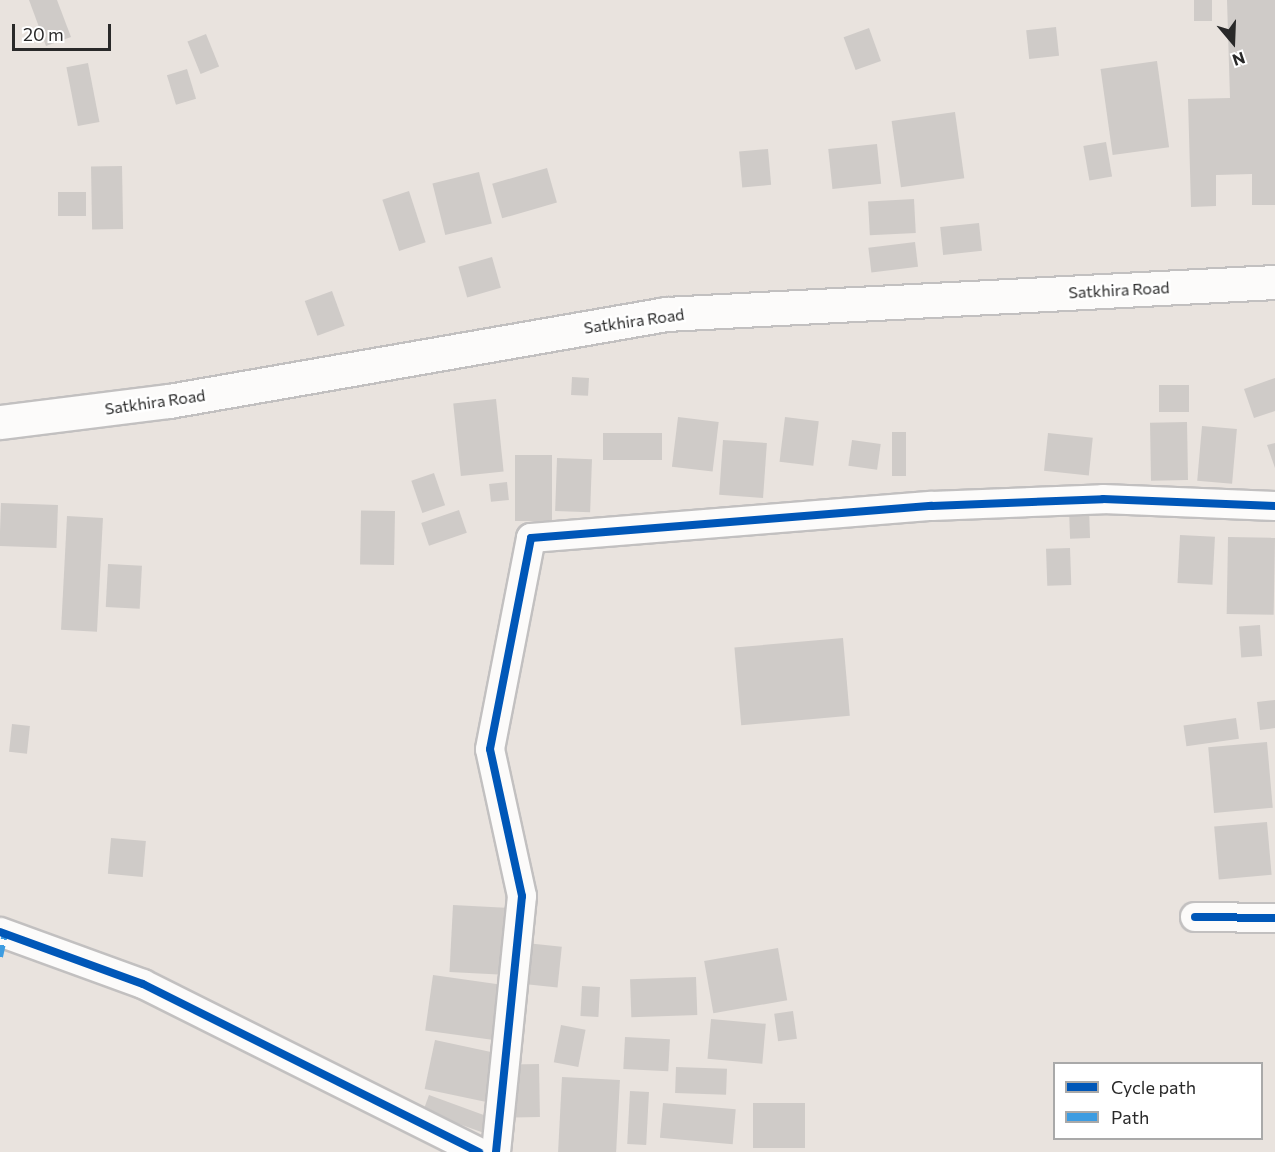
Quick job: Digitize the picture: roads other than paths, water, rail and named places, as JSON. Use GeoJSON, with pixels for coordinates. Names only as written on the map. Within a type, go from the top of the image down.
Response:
{"type":"FeatureCollection","features":[{"type":"Feature","properties":{"kind":"main road","name":"Satkhira Road"},"geometry":{"type":"LineString","coordinates":[[0,422],[169,401],[666,314],[1275,282]]}},
{"type":"Feature","properties":{"kind":"street"},"geometry":{"type":"LineString","coordinates":[[496,1152],[522,896],[490,749],[531,538],[966,505],[1103,499],[1275,506]]}},
{"type":"Feature","properties":{"kind":"street"},"geometry":{"type":"LineString","coordinates":[[1195,917],[1275,918]]}},
{"type":"Feature","properties":{"kind":"street"},"geometry":{"type":"LineString","coordinates":[[2,941],[143,984],[479,1152]]}}]}
